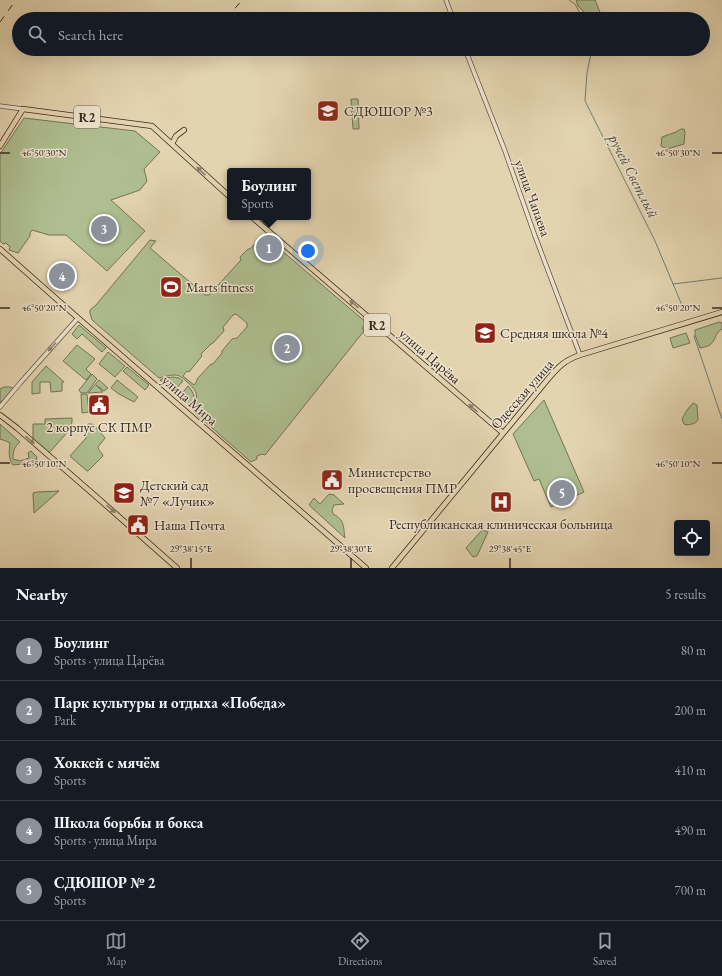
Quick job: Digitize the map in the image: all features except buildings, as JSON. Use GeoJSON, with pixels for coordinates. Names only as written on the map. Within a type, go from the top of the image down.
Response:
{"type":"FeatureCollection","features":[{"type":"Feature","properties":{"kind":"main road","name":"R2"},"geometry":{"type":"LineString","coordinates":[[23,109],[152,126],[227,194]]}},
{"type":"Feature","properties":{"kind":"main road"},"geometry":{"type":"LineString","coordinates":[[0,146],[23,109]]}},
{"type":"Feature","properties":{"kind":"main road"},"geometry":{"type":"LineString","coordinates":[[172,144],[176,136],[184,130]]}},
{"type":"Feature","properties":{"kind":"main road","name":"улица Царёва"},"geometry":{"type":"LineString","coordinates":[[255,220],[503,433]]}},
{"type":"Feature","properties":{"kind":"main road","name":"улица Мира"},"geometry":{"type":"LineString","coordinates":[[0,249],[366,568]]}},
{"type":"Feature","properties":{"kind":"main road","name":"Одесская улица"},"geometry":{"type":"LineString","coordinates":[[392,568],[558,368],[571,358],[722,312]]}},
{"type":"Feature","properties":{"kind":"main road"},"geometry":{"type":"LineString","coordinates":[[0,415],[92,493],[176,568]]}},
{"type":"Feature","properties":{"kind":"street"},"geometry":{"type":"LineString","coordinates":[[446,0],[450,12]]}},
{"type":"Feature","properties":{"kind":"street","name":"улица Чапаева"},"geometry":{"type":"LineString","coordinates":[[468,56],[505,151],[580,355]]}},
{"type":"Feature","properties":{"kind":"street"},"geometry":{"type":"LineString","coordinates":[[0,106],[23,109]]}},
{"type":"Feature","properties":{"kind":"street"},"geometry":{"type":"LineString","coordinates":[[0,407],[78,318]]}},
{"type":"Feature","properties":{"kind":"green space"},"geometry":{"type":"Polygon","coordinates":[[[576,0],[595,0],[600,12],[584,12],[578,6],[576,0]]]}},
{"type":"Feature","properties":{"kind":"green space"},"geometry":{"type":"Polygon","coordinates":[[[351,99],[358,99],[359,129],[353,129],[351,99]]]}},
{"type":"Feature","properties":{"kind":"green space"},"geometry":{"type":"Polygon","coordinates":[[[24,118],[135,131],[160,152],[144,169],[147,181],[140,190],[111,200],[145,231],[107,271],[66,235],[49,235],[32,230],[30,236],[18,253],[9,250],[10,247],[6,243],[3,244],[0,241],[0,154],[24,118]]]}},
{"type":"Feature","properties":{"kind":"green space"},"geometry":{"type":"Polygon","coordinates":[[[684,129],[685,132],[684,144],[667,149],[661,146],[662,137],[684,129]]]}},
{"type":"Feature","properties":{"kind":"green space"},"geometry":{"type":"Polygon","coordinates":[[[264,234],[367,323],[362,328],[364,331],[265,455],[262,454],[257,456],[257,459],[251,462],[194,412],[196,395],[194,389],[190,385],[176,375],[159,378],[92,320],[90,313],[90,310],[96,305],[150,240],[156,241],[150,248],[205,295],[209,295],[241,260],[240,257],[248,249],[250,249],[264,234]],[[236,314],[233,315],[223,327],[224,331],[201,354],[202,356],[189,372],[187,371],[183,376],[194,385],[197,379],[211,364],[213,364],[232,339],[237,338],[247,327],[247,323],[236,314]]]}},
{"type":"Feature","properties":{"kind":"green space"},"geometry":{"type":"Polygon","coordinates":[[[719,322],[722,323],[722,329],[712,343],[706,347],[700,348],[695,335],[695,330],[719,322]]]}},
{"type":"Feature","properties":{"kind":"green space"},"geometry":{"type":"Polygon","coordinates":[[[79,325],[106,348],[102,352],[82,334],[77,339],[72,334],[79,325]]]}},
{"type":"Feature","properties":{"kind":"green space"},"geometry":{"type":"Polygon","coordinates":[[[686,333],[690,343],[673,348],[670,338],[686,333]]]}},
{"type":"Feature","properties":{"kind":"green space"},"geometry":{"type":"Polygon","coordinates":[[[77,345],[95,359],[86,369],[91,374],[86,380],[63,361],[77,345]]]}},
{"type":"Feature","properties":{"kind":"green space"},"geometry":{"type":"Polygon","coordinates":[[[108,352],[125,366],[115,377],[99,364],[108,352]]]}},
{"type":"Feature","properties":{"kind":"green space"},"geometry":{"type":"Polygon","coordinates":[[[46,366],[64,382],[62,382],[62,391],[51,392],[50,382],[40,382],[40,393],[32,394],[32,382],[46,366]]]}},
{"type":"Feature","properties":{"kind":"green space"},"geometry":{"type":"Polygon","coordinates":[[[127,367],[149,385],[145,390],[123,371],[127,367]]]}},
{"type":"Feature","properties":{"kind":"green space"},"geometry":{"type":"Polygon","coordinates":[[[92,374],[97,379],[87,393],[81,393],[79,390],[92,374]]]}},
{"type":"Feature","properties":{"kind":"green space"},"geometry":{"type":"Polygon","coordinates":[[[173,377],[179,378],[183,381],[173,392],[160,380],[173,377]]]}},
{"type":"Feature","properties":{"kind":"green space"},"geometry":{"type":"Polygon","coordinates":[[[99,380],[108,388],[104,391],[96,385],[103,392],[88,393],[99,380]]]}},
{"type":"Feature","properties":{"kind":"green space"},"geometry":{"type":"Polygon","coordinates":[[[117,380],[138,397],[134,402],[111,388],[117,380]]]}},
{"type":"Feature","properties":{"kind":"green space"},"geometry":{"type":"Polygon","coordinates":[[[188,386],[194,396],[192,407],[179,397],[188,386]]]}},
{"type":"Feature","properties":{"kind":"green space"},"geometry":{"type":"Polygon","coordinates":[[[4,387],[11,387],[14,389],[0,402],[0,389],[4,387]]]}},
{"type":"Feature","properties":{"kind":"green space"},"geometry":{"type":"Polygon","coordinates":[[[81,394],[87,394],[89,412],[82,413],[81,394]]]}},
{"type":"Feature","properties":{"kind":"green space"},"geometry":{"type":"Polygon","coordinates":[[[544,400],[584,492],[551,507],[539,479],[534,481],[513,434],[544,400]]]}},
{"type":"Feature","properties":{"kind":"green space"},"geometry":{"type":"Polygon","coordinates":[[[693,403],[697,405],[698,419],[695,423],[687,425],[684,424],[682,419],[693,403]]]}},
{"type":"Feature","properties":{"kind":"green space"},"geometry":{"type":"Polygon","coordinates":[[[72,418],[71,428],[49,453],[33,439],[33,424],[45,424],[45,419],[72,418]]]}},
{"type":"Feature","properties":{"kind":"green space"},"geometry":{"type":"Polygon","coordinates":[[[0,424],[20,442],[14,449],[13,459],[20,461],[29,458],[28,453],[31,451],[37,457],[35,465],[13,465],[9,452],[10,443],[0,439],[0,424]]]}},
{"type":"Feature","properties":{"kind":"green space"},"geometry":{"type":"Polygon","coordinates":[[[88,424],[94,425],[105,438],[98,447],[103,456],[87,471],[70,456],[86,438],[86,429],[88,424]]]}},
{"type":"Feature","properties":{"kind":"green space"},"geometry":{"type":"Polygon","coordinates":[[[59,491],[34,513],[33,493],[59,491]]]}},
{"type":"Feature","properties":{"kind":"green space"},"geometry":{"type":"Polygon","coordinates":[[[329,494],[334,495],[344,504],[334,505],[332,510],[333,514],[342,521],[345,538],[309,505],[314,498],[320,504],[329,494]]]}},
{"type":"Feature","properties":{"kind":"green space"},"geometry":{"type":"Polygon","coordinates":[[[482,530],[488,532],[477,556],[473,557],[466,548],[482,530]]]}},
{"type":"Feature","properties":{"kind":"waterway","name":"ручей Светлый"},"geometry":{"type":"LineString","coordinates":[[569,0],[575,4],[579,12]]}},
{"type":"Feature","properties":{"kind":"waterway","name":"ручей Светлый"},"geometry":{"type":"LineString","coordinates":[[591,56],[587,73],[585,101],[655,241],[684,310]]}},
{"type":"Feature","properties":{"kind":"waterway"},"geometry":{"type":"LineString","coordinates":[[673,284],[722,278]]}},
{"type":"Feature","properties":{"kind":"waterway","name":"ручей Светлый"},"geometry":{"type":"LineString","coordinates":[[694,336],[722,419]]}},
{"type":"Feature","properties":{"kind":"railway"},"geometry":{"type":"LineString","coordinates":[[0,22],[16,0]]}},
{"type":"Feature","properties":{"kind":"railway"},"geometry":{"type":"LineString","coordinates":[[232,12],[242,0]]}},
{"type":"Feature","properties":{"kind":"place","name":"СДЮШОР №3"},"geometry":{"type":"Point","coordinates":[328,111]}},
{"type":"Feature","properties":{"kind":"place","name":"Хоккей с мячём"},"geometry":{"type":"Point","coordinates":[104,229]}},
{"type":"Feature","properties":{"kind":"place","name":"Боулинг"},"geometry":{"type":"Point","coordinates":[269,248]}},
{"type":"Feature","properties":{"kind":"place","name":"Школа борьбы и бокса"},"geometry":{"type":"Point","coordinates":[62,276]}},
{"type":"Feature","properties":{"kind":"place","name":"Marts fitness"},"geometry":{"type":"Point","coordinates":[171,287]}},
{"type":"Feature","properties":{"kind":"place","name":"Средняя школа №4"},"geometry":{"type":"Point","coordinates":[485,333]}},
{"type":"Feature","properties":{"kind":"place","name":"Парк культуры и отдыха «Победа»"},"geometry":{"type":"Point","coordinates":[287,348]}},
{"type":"Feature","properties":{"kind":"place","name":"2 корпус СК ПМР"},"geometry":{"type":"Point","coordinates":[99,405]}},
{"type":"Feature","properties":{"kind":"place","name":"Министерство просвещения ПМР"},"geometry":{"type":"Point","coordinates":[332,480]}},
{"type":"Feature","properties":{"kind":"place","name":"Детский сад №7 «Лучик»"},"geometry":{"type":"Point","coordinates":[124,493]}},
{"type":"Feature","properties":{"kind":"place","name":"СДЮШОР № 2"},"geometry":{"type":"Point","coordinates":[562,493]}},
{"type":"Feature","properties":{"kind":"place","name":"Республиканская клиническая больница"},"geometry":{"type":"Point","coordinates":[501,502]}},
{"type":"Feature","properties":{"kind":"place","name":"Наша Почта"},"geometry":{"type":"Point","coordinates":[138,525]}}]}
